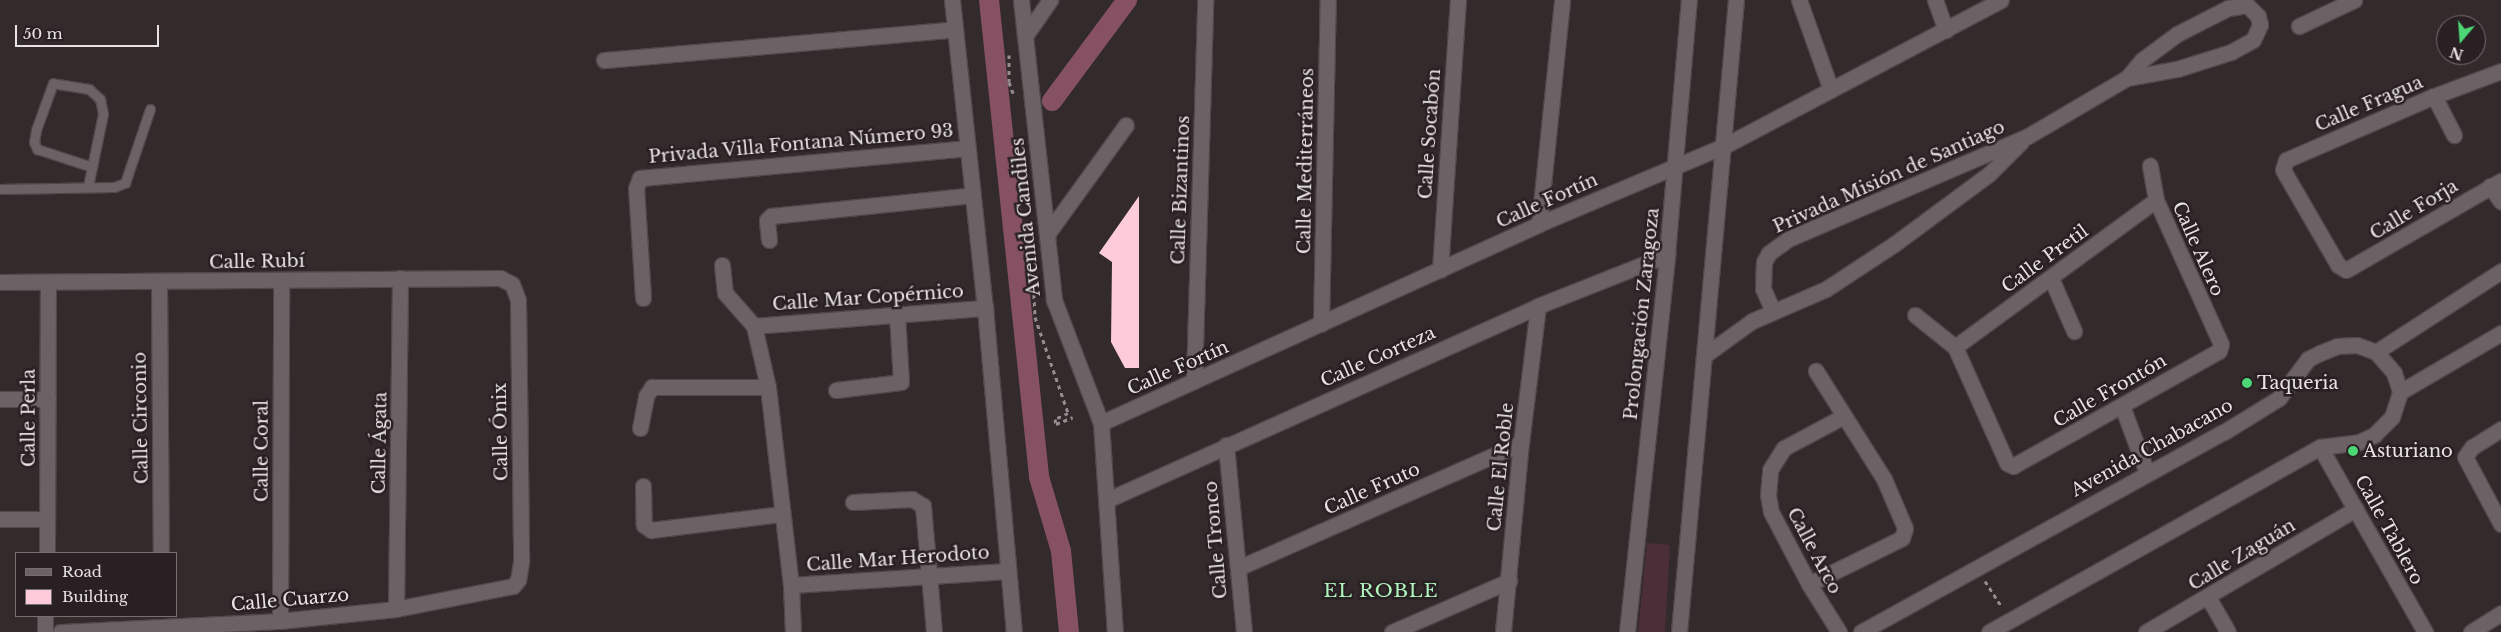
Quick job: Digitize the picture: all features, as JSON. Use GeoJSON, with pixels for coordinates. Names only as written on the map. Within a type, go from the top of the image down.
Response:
{"type":"FeatureCollection","features":[{"type":"Feature","properties":{"kind":"street"},"geometry":{"type":"LineString","coordinates":[[952,0],[985,308],[1014,632]]}},
{"type":"Feature","properties":{"kind":"street","name":"Avenida Candiles"},"geometry":{"type":"LineString","coordinates":[[1021,0],[1054,300],[1101,423],[1115,632]]}},
{"type":"Feature","properties":{"kind":"street"},"geometry":{"type":"LineString","coordinates":[[1025,36],[1050,0]]}},
{"type":"Feature","properties":{"kind":"street","name":"Calle Bizantinos"},"geometry":{"type":"LineString","coordinates":[[1194,381],[1205,0]]}},
{"type":"Feature","properties":{"kind":"street","name":"Calle Mediterráneos"},"geometry":{"type":"LineString","coordinates":[[1321,324],[1328,0]]}},
{"type":"Feature","properties":{"kind":"street","name":"Calle Socabón"},"geometry":{"type":"LineString","coordinates":[[1440,270],[1458,0]]}},
{"type":"Feature","properties":{"kind":"street"},"geometry":{"type":"LineString","coordinates":[[1539,224],[1562,0]]}},
{"type":"Feature","properties":{"kind":"street","name":"Prolongación Zaragoza"},"geometry":{"type":"LineString","coordinates":[[1627,632],[1676,165],[1689,0]]}},
{"type":"Feature","properties":{"kind":"street"},"geometry":{"type":"LineString","coordinates":[[1679,632],[1736,0]]}},
{"type":"Feature","properties":{"kind":"street"},"geometry":{"type":"LineString","coordinates":[[1799,0],[1830,87]]}},
{"type":"Feature","properties":{"kind":"street"},"geometry":{"type":"LineString","coordinates":[[1935,0],[1946,30]]}},
{"type":"Feature","properties":{"kind":"street","name":"Calle Fortín"},"geometry":{"type":"LineString","coordinates":[[1101,423],[1539,224],[1724,146],[1830,87],[1946,30],[2001,0]]}},
{"type":"Feature","properties":{"kind":"street"},"geometry":{"type":"LineString","coordinates":[[2299,26],[2354,0]]}},
{"type":"Feature","properties":{"kind":"street","name":"Privada Misión de Santiago"},"geometry":{"type":"LineString","coordinates":[[1773,311],[1763,289],[1764,262],[1769,253],[1788,239],[2028,136],[2128,78],[2177,69],[2232,52],[2254,40],[2260,25],[2258,16],[2247,5],[2228,8],[2177,34],[2142,60],[2128,78]]}},
{"type":"Feature","properties":{"kind":"street"},"geometry":{"type":"LineString","coordinates":[[604,60],[955,29]]}},
{"type":"Feature","properties":{"kind":"street","name":"Calle Fragua"},"geometry":{"type":"LineString","coordinates":[[2346,270],[2338,265],[2284,173],[2283,166],[2286,160],[2434,96],[2501,70]]}},
{"type":"Feature","properties":{"kind":"street"},"geometry":{"type":"LineString","coordinates":[[2434,96],[2454,135]]}},
{"type":"Feature","properties":{"kind":"street"},"geometry":{"type":"LineString","coordinates":[[1048,233],[1126,125]]}},
{"type":"Feature","properties":{"kind":"street","name":"Privada Misión de Santiago"},"geometry":{"type":"LineString","coordinates":[[1704,355],[1720,341],[1773,311],[1826,289],[1893,244],[1989,174],[2028,136]]}},
{"type":"Feature","properties":{"kind":"street","name":"Privada Villa Fontana Número 93"},"geometry":{"type":"LineString","coordinates":[[643,298],[636,188],[640,178],[968,148]]}},
{"type":"Feature","properties":{"kind":"street","name":"Calle Alero"},"geometry":{"type":"LineString","coordinates":[[2150,166],[2156,200],[2221,344]]}},
{"type":"Feature","properties":{"kind":"street"},"geometry":{"type":"LineString","coordinates":[[2496,183],[2501,202]]}},
{"type":"Feature","properties":{"kind":"street","name":"Calle Forja"},"geometry":{"type":"LineString","coordinates":[[2346,270],[2496,183]]}},
{"type":"Feature","properties":{"kind":"street"},"geometry":{"type":"LineString","coordinates":[[769,240],[767,220],[771,216],[973,195]]}},
{"type":"Feature","properties":{"kind":"street","name":"Calle Pretil"},"geometry":{"type":"LineString","coordinates":[[1955,347],[2156,200]]}},
{"type":"Feature","properties":{"kind":"street","name":"Calle Corteza"},"geometry":{"type":"LineString","coordinates":[[1107,500],[1538,306],[1667,255]]}},
{"type":"Feature","properties":{"kind":"street"},"geometry":{"type":"LineString","coordinates":[[722,265],[725,293],[754,326],[768,387],[792,585],[793,632]]}},
{"type":"Feature","properties":{"kind":"street"},"geometry":{"type":"LineString","coordinates":[[1989,632],[2320,447],[2359,442],[2374,435],[2392,417],[2400,392],[2394,373],[2376,352],[2501,271]]}},
{"type":"Feature","properties":{"kind":"street","name":"Calle Ágata"},"geometry":{"type":"LineString","coordinates":[[396,609],[400,278]]}},
{"type":"Feature","properties":{"kind":"street","name":"Calle Rubí"},"geometry":{"type":"LineString","coordinates":[[0,282],[500,278],[512,284]]}},
{"type":"Feature","properties":{"kind":"street"},"geometry":{"type":"LineString","coordinates":[[2051,278],[2074,331]]}},
{"type":"Feature","properties":{"kind":"street","name":"Calle Coral"},"geometry":{"type":"LineString","coordinates":[[280,621],[281,280]]}},
{"type":"Feature","properties":{"kind":"street","name":"Calle Circonio"},"geometry":{"type":"LineString","coordinates":[[159,282],[161,552]]}},
{"type":"Feature","properties":{"kind":"street","name":"Calle Perla"},"geometry":{"type":"LineString","coordinates":[[46,552],[48,283]]}},
{"type":"Feature","properties":{"kind":"street","name":"Calle Ónix"},"geometry":{"type":"LineString","coordinates":[[512,284],[518,300],[518,580]]}},
{"type":"Feature","properties":{"kind":"street","name":"Calle El Roble"},"geometry":{"type":"LineString","coordinates":[[1503,632],[1521,443],[1538,306]]}},
{"type":"Feature","properties":{"kind":"street","name":"Calle Mar Copérnico"},"geometry":{"type":"LineString","coordinates":[[754,326],[985,308]]}},
{"type":"Feature","properties":{"kind":"street"},"geometry":{"type":"LineString","coordinates":[[836,390],[900,382],[897,315]]}},
{"type":"Feature","properties":{"kind":"street"},"geometry":{"type":"LineString","coordinates":[[1915,315],[1955,347]]}},
{"type":"Feature","properties":{"kind":"street"},"geometry":{"type":"LineString","coordinates":[[2400,392],[2501,333]]}},
{"type":"Feature","properties":{"kind":"street","name":"Calle Frontón"},"geometry":{"type":"LineString","coordinates":[[1955,347],[2007,463],[2013,466],[2219,351],[2221,344]]}},
{"type":"Feature","properties":{"kind":"street","name":"Avenida Chabacano"},"geometry":{"type":"LineString","coordinates":[[1861,632],[2279,398],[2304,364],[2320,353],[2337,346],[2357,345],[2376,352]]}},
{"type":"Feature","properties":{"kind":"street"},"geometry":{"type":"LineString","coordinates":[[1809,584],[1902,538],[1905,528],[1884,479],[1842,417],[1816,372]]}},
{"type":"Feature","properties":{"kind":"street"},"geometry":{"type":"LineString","coordinates":[[640,428],[650,389],[655,386],[768,387]]}},
{"type":"Feature","properties":{"kind":"street"},"geometry":{"type":"LineString","coordinates":[[0,399],[48,399]]}},
{"type":"Feature","properties":{"kind":"street"},"geometry":{"type":"LineString","coordinates":[[2122,406],[2147,473]]}},
{"type":"Feature","properties":{"kind":"street","name":"Calle Arco"},"geometry":{"type":"LineString","coordinates":[[1840,632],[1809,584],[1771,512],[1770,470],[1784,448],[1842,417]]}},
{"type":"Feature","properties":{"kind":"street"},"geometry":{"type":"LineString","coordinates":[[2501,429],[2472,447],[2465,457],[2501,524]]}},
{"type":"Feature","properties":{"kind":"street","name":"Calle Fruto"},"geometry":{"type":"LineString","coordinates":[[1238,568],[1521,443]]}},
{"type":"Feature","properties":{"kind":"street","name":"Calle Tronco"},"geometry":{"type":"LineString","coordinates":[[1226,445],[1244,632]]}},
{"type":"Feature","properties":{"kind":"street","name":"Calle Tablero"},"geometry":{"type":"LineString","coordinates":[[2320,447],[2425,632]]}},
{"type":"Feature","properties":{"kind":"street"},"geometry":{"type":"LineString","coordinates":[[643,486],[644,525],[651,530],[782,514]]}},
{"type":"Feature","properties":{"kind":"street"},"geometry":{"type":"LineString","coordinates":[[853,502],[912,499],[921,503],[934,632]]}},
{"type":"Feature","properties":{"kind":"street","name":"Calle Zaguán"},"geometry":{"type":"LineString","coordinates":[[2146,632],[2356,509]]}},
{"type":"Feature","properties":{"kind":"street"},"geometry":{"type":"LineString","coordinates":[[0,519],[47,519]]}},
{"type":"Feature","properties":{"kind":"street","name":"Calle Mar Herodoto"},"geometry":{"type":"LineString","coordinates":[[792,585],[930,578],[1008,571]]}},
{"type":"Feature","properties":{"kind":"street","name":"Calle Cuarzo"},"geometry":{"type":"LineString","coordinates":[[60,632],[162,622],[280,621],[396,609],[505,589],[518,580]]}},
{"type":"Feature","properties":{"kind":"street"},"geometry":{"type":"LineString","coordinates":[[1392,632],[1509,581]]}},
{"type":"Feature","properties":{"kind":"street"},"geometry":{"type":"LineString","coordinates":[[2208,597],[2228,632]]}},
{"type":"Feature","properties":{"kind":"street"},"geometry":{"type":"LineString","coordinates":[[2471,632],[2501,613]]}},
{"type":"Feature","properties":{"kind":"street"},"geometry":{"type":"LineString","coordinates":[[45,617],[45,632]]}},
{"type":"Feature","properties":{"kind":"lane"},"geometry":{"type":"LineString","coordinates":[[88,186],[92,167],[103,114],[100,99],[89,89],[53,82],[36,130],[34,142],[36,149],[92,167]]}},
{"type":"Feature","properties":{"kind":"lane"},"geometry":{"type":"LineString","coordinates":[[0,189],[88,186],[114,188],[125,183],[150,109]]}},
{"type":"Feature","properties":{"kind":"path"},"geometry":{"type":"LineString","coordinates":[[1050,361],[1068,413],[1055,419],[1056,424],[1073,417]]}},
{"type":"Feature","properties":{"kind":"path"},"geometry":{"type":"LineString","coordinates":[[1977,567],[2010,620]]}},
{"type":"Feature","properties":{"kind":"shaded area"},"geometry":{"type":"Polygon","coordinates":[[[1647,543],[1670,545],[1665,632],[1638,632],[1647,543]]]}},
{"type":"Feature","properties":{"kind":"building"},"geometry":{"type":"Polygon","coordinates":[[[1139,196],[1139,368],[1125,368],[1111,342],[1112,262],[1099,253],[1139,196]]]}},
{"type":"Feature","properties":{"kind":"waterway"},"geometry":{"type":"LineString","coordinates":[[989,0],[1039,477],[1061,551],[1069,632]]}},
{"type":"Feature","properties":{"kind":"waterway"},"geometry":{"type":"LineString","coordinates":[[1052,101],[1127,0]]}},
{"type":"Feature","properties":{"kind":"place","name":"Taqueria"},"geometry":{"type":"Point","coordinates":[2247,383]}},
{"type":"Feature","properties":{"kind":"place","name":"Asturiano"},"geometry":{"type":"Point","coordinates":[2353,451]}},
{"type":"Feature","properties":{"kind":"district","name":"EL ROBLE"},"geometry":{"type":"Point","coordinates":[1381,591]}}]}
